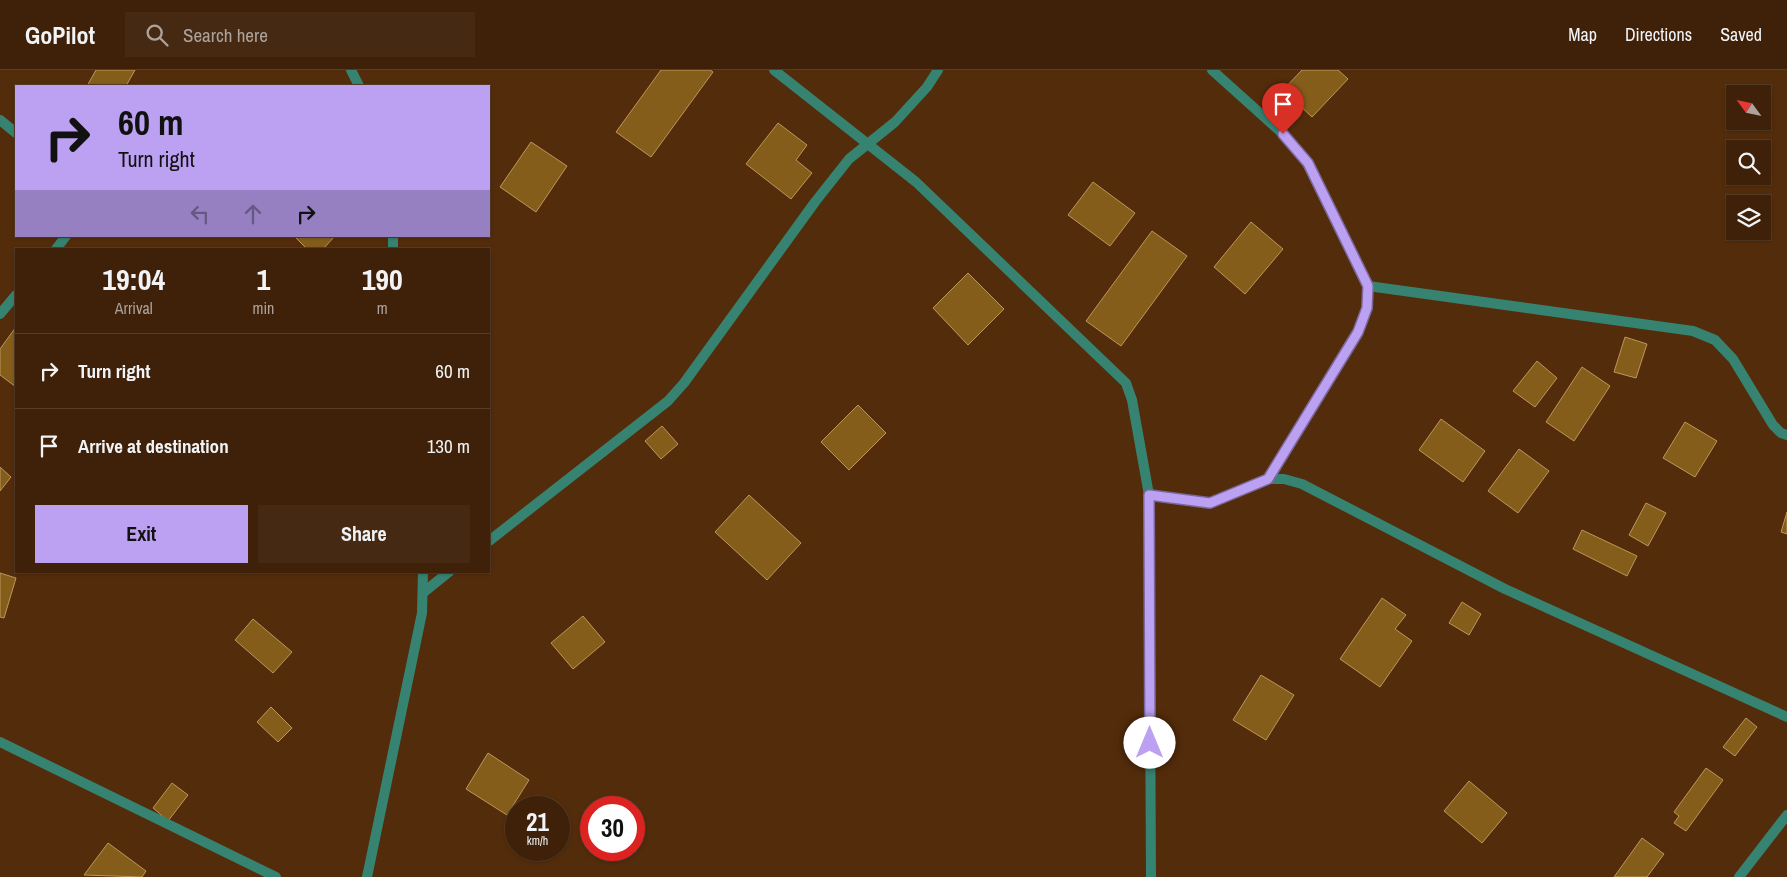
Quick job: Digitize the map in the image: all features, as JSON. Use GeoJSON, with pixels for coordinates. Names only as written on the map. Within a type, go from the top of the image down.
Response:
{"type":"FeatureCollection","features":[{"type":"Feature","properties":{"kind":"street"},"geometry":{"type":"LineString","coordinates":[[351,70],[358,85]]}},
{"type":"Feature","properties":{"kind":"street"},"geometry":{"type":"LineString","coordinates":[[774,70],[916,182],[1126,383],[1132,400],[1149,495],[1151,877]]}},
{"type":"Feature","properties":{"kind":"street"},"geometry":{"type":"LineString","coordinates":[[490,540],[668,401],[684,383],[815,202],[849,159],[870,144],[908,108],[927,87],[938,70]]}},
{"type":"Feature","properties":{"kind":"street"},"geometry":{"type":"LineString","coordinates":[[1212,70],[1283,134],[1308,163],[1368,286],[1367,308],[1358,332],[1268,479]]}},
{"type":"Feature","properties":{"kind":"street"},"geometry":{"type":"LineString","coordinates":[[0,120],[15,132]]}},
{"type":"Feature","properties":{"kind":"street"},"geometry":{"type":"LineString","coordinates":[[57,248],[65,237]]}},
{"type":"Feature","properties":{"kind":"street"},"geometry":{"type":"LineString","coordinates":[[1368,286],[1693,331],[1715,340],[1733,360],[1773,425],[1781,433],[1787,435]]}},
{"type":"Feature","properties":{"kind":"street"},"geometry":{"type":"LineString","coordinates":[[0,314],[15,296]]}},
{"type":"Feature","properties":{"kind":"street"},"geometry":{"type":"LineString","coordinates":[[1149,495],[1210,503],[1268,479],[1284,479],[1302,484],[1504,589],[1787,717]]}},
{"type":"Feature","properties":{"kind":"street"},"geometry":{"type":"LineString","coordinates":[[367,877],[422,613],[424,592],[422,573]]}},
{"type":"Feature","properties":{"kind":"street"},"geometry":{"type":"LineString","coordinates":[[424,592],[448,573]]}},
{"type":"Feature","properties":{"kind":"street"},"geometry":{"type":"LineString","coordinates":[[0,742],[276,877]]}},
{"type":"Feature","properties":{"kind":"street"},"geometry":{"type":"LineString","coordinates":[[1739,877],[1787,815]]}},
{"type":"Feature","properties":{"kind":"building"},"geometry":{"type":"Polygon","coordinates":[[[96,70],[135,70],[127,85],[88,85],[96,70]]]}},
{"type":"Feature","properties":{"kind":"building"},"geometry":{"type":"Polygon","coordinates":[[[661,70],[710,70],[713,72],[651,157],[616,132],[661,70]]]}},
{"type":"Feature","properties":{"kind":"building"},"geometry":{"type":"Polygon","coordinates":[[[1302,70],[1338,70],[1348,79],[1312,117],[1283,90],[1302,70]]]}},
{"type":"Feature","properties":{"kind":"building"},"geometry":{"type":"Polygon","coordinates":[[[778,123],[807,145],[796,160],[812,173],[791,199],[746,164],[778,123]]]}},
{"type":"Feature","properties":{"kind":"building"},"geometry":{"type":"Polygon","coordinates":[[[531,142],[567,166],[536,212],[500,187],[531,142]]]}},
{"type":"Feature","properties":{"kind":"building"},"geometry":{"type":"Polygon","coordinates":[[[1093,182],[1135,213],[1110,246],[1068,215],[1093,182]]]}},
{"type":"Feature","properties":{"kind":"building"},"geometry":{"type":"Polygon","coordinates":[[[1251,222],[1283,249],[1245,294],[1214,267],[1251,222]]]}},
{"type":"Feature","properties":{"kind":"building"},"geometry":{"type":"Polygon","coordinates":[[[1152,231],[1187,256],[1121,346],[1086,321],[1152,231]]]}},
{"type":"Feature","properties":{"kind":"building"},"geometry":{"type":"Polygon","coordinates":[[[295,237],[334,237],[324,248],[306,248],[295,237]]]}},
{"type":"Feature","properties":{"kind":"building"},"geometry":{"type":"Polygon","coordinates":[[[968,273],[1004,309],[968,345],[933,308],[968,273]]]}},
{"type":"Feature","properties":{"kind":"building"},"geometry":{"type":"Polygon","coordinates":[[[15,328],[15,386],[0,375],[0,349],[15,328]]]}},
{"type":"Feature","properties":{"kind":"building"},"geometry":{"type":"Polygon","coordinates":[[[1625,337],[1647,344],[1636,378],[1614,372],[1625,337]]]}},
{"type":"Feature","properties":{"kind":"building"},"geometry":{"type":"Polygon","coordinates":[[[1537,361],[1557,378],[1535,407],[1513,391],[1537,361]]]}},
{"type":"Feature","properties":{"kind":"building"},"geometry":{"type":"Polygon","coordinates":[[[1582,367],[1610,386],[1574,441],[1546,422],[1582,367]]]}},
{"type":"Feature","properties":{"kind":"building"},"geometry":{"type":"Polygon","coordinates":[[[858,405],[886,433],[849,470],[821,442],[858,405]]]}},
{"type":"Feature","properties":{"kind":"building"},"geometry":{"type":"Polygon","coordinates":[[[1441,419],[1485,451],[1463,482],[1419,450],[1441,419]]]}},
{"type":"Feature","properties":{"kind":"building"},"geometry":{"type":"Polygon","coordinates":[[[1685,422],[1717,441],[1695,477],[1663,458],[1685,422]]]}},
{"type":"Feature","properties":{"kind":"building"},"geometry":{"type":"Polygon","coordinates":[[[662,426],[678,444],[661,459],[645,441],[662,426]]]}},
{"type":"Feature","properties":{"kind":"building"},"geometry":{"type":"Polygon","coordinates":[[[1519,449],[1549,471],[1518,513],[1488,491],[1519,449]]]}},
{"type":"Feature","properties":{"kind":"building"},"geometry":{"type":"Polygon","coordinates":[[[0,467],[11,477],[0,491],[0,467]]]}},
{"type":"Feature","properties":{"kind":"building"},"geometry":{"type":"Polygon","coordinates":[[[749,495],[801,543],[767,580],[715,532],[749,495]]]}},
{"type":"Feature","properties":{"kind":"building"},"geometry":{"type":"Polygon","coordinates":[[[1646,503],[1666,513],[1648,546],[1629,535],[1646,503]]]}},
{"type":"Feature","properties":{"kind":"building"},"geometry":{"type":"Polygon","coordinates":[[[1787,512],[1787,534],[1781,532],[1787,512]]]}},
{"type":"Feature","properties":{"kind":"building"},"geometry":{"type":"Polygon","coordinates":[[[1582,530],[1637,556],[1627,576],[1573,549],[1582,530]]]}},
{"type":"Feature","properties":{"kind":"building"},"geometry":{"type":"Polygon","coordinates":[[[0,573],[16,578],[4,618],[0,617],[0,573]]]}},
{"type":"Feature","properties":{"kind":"building"},"geometry":{"type":"Polygon","coordinates":[[[1382,598],[1406,615],[1395,629],[1412,641],[1380,687],[1340,659],[1382,598]]]}},
{"type":"Feature","properties":{"kind":"building"},"geometry":{"type":"Polygon","coordinates":[[[1462,602],[1481,614],[1469,635],[1449,623],[1462,602]]]}},
{"type":"Feature","properties":{"kind":"building"},"geometry":{"type":"Polygon","coordinates":[[[583,616],[605,642],[573,669],[551,643],[583,616]]]}},
{"type":"Feature","properties":{"kind":"building"},"geometry":{"type":"Polygon","coordinates":[[[253,619],[292,652],[273,673],[235,640],[253,619]]]}},
{"type":"Feature","properties":{"kind":"building"},"geometry":{"type":"Polygon","coordinates":[[[1261,675],[1294,695],[1266,740],[1233,720],[1261,675]]]}},
{"type":"Feature","properties":{"kind":"building"},"geometry":{"type":"Polygon","coordinates":[[[271,707],[292,728],[278,742],[257,722],[271,707]]]}},
{"type":"Feature","properties":{"kind":"building"},"geometry":{"type":"Polygon","coordinates":[[[1746,718],[1757,727],[1735,756],[1723,747],[1746,718]]]}},
{"type":"Feature","properties":{"kind":"building"},"geometry":{"type":"Polygon","coordinates":[[[488,753],[529,780],[519,796],[505,796],[505,814],[466,789],[488,753]]]}},
{"type":"Feature","properties":{"kind":"building"},"geometry":{"type":"Polygon","coordinates":[[[1706,768],[1723,780],[1686,831],[1674,823],[1679,816],[1674,812],[1706,768]]]}},
{"type":"Feature","properties":{"kind":"building"},"geometry":{"type":"Polygon","coordinates":[[[1469,781],[1507,813],[1482,843],[1444,811],[1469,781]]]}},
{"type":"Feature","properties":{"kind":"building"},"geometry":{"type":"Polygon","coordinates":[[[172,783],[188,795],[168,821],[153,808],[172,783]]]}},
{"type":"Feature","properties":{"kind":"building"},"geometry":{"type":"Polygon","coordinates":[[[1642,838],[1664,854],[1647,877],[1614,877],[1642,838]]]}},
{"type":"Feature","properties":{"kind":"building"},"geometry":{"type":"Polygon","coordinates":[[[108,843],[146,871],[142,877],[84,875],[108,843]]]}},
{"type":"Feature","properties":{"kind":"route"},"geometry":{"type":"LineString","coordinates":[[1150,743],[1149,495],[1210,503],[1268,479],[1358,332],[1367,308],[1368,286],[1308,163],[1283,134]]}}]}
